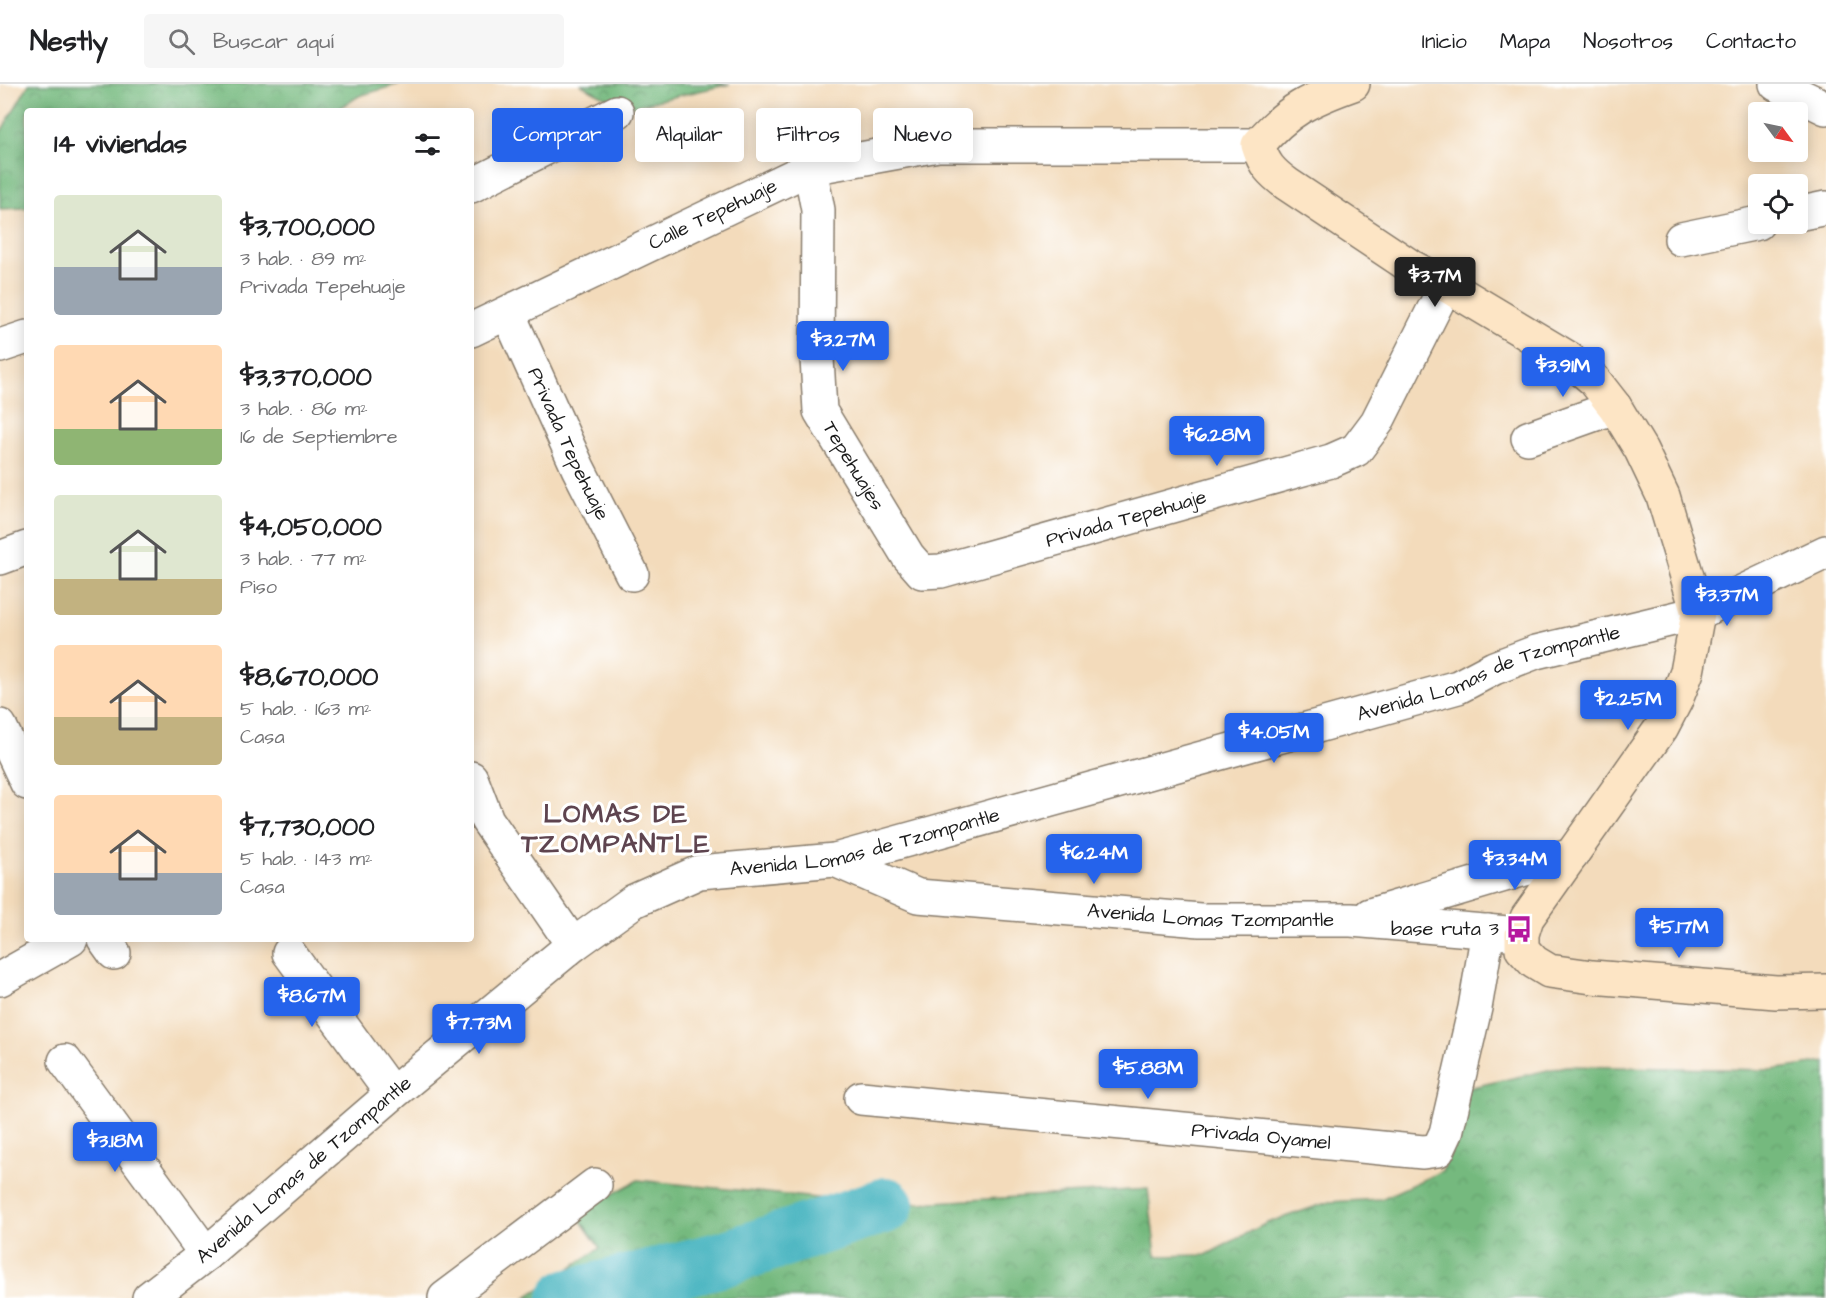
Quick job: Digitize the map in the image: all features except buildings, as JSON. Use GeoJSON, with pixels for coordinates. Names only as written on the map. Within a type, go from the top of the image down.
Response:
{"type":"FeatureCollection","features":[{"type":"Feature","properties":{"kind":"street"},"geometry":{"type":"LineString","coordinates":[[1353,84],[1318,97],[1294,110],[1274,126],[1258,145],[1263,160],[1274,174],[1287,184],[1410,266],[1568,358],[1594,380],[1615,407],[1641,450],[1663,496],[1698,613],[1687,672],[1662,727],[1527,918],[1522,942],[1534,962],[1549,971],[1592,977],[1776,992],[1826,991]]}},
{"type":"Feature","properties":{"kind":"street"},"geometry":{"type":"LineString","coordinates":[[1776,84],[1826,108]]}},
{"type":"Feature","properties":{"kind":"street","name":"Calle Tepehuaje"},"geometry":{"type":"LineString","coordinates":[[474,329],[810,168],[938,145],[1258,145]]}},
{"type":"Feature","properties":{"kind":"street"},"geometry":{"type":"LineString","coordinates":[[474,184],[518,162]]}},
{"type":"Feature","properties":{"kind":"street","name":"Tepehuajes"},"geometry":{"type":"LineString","coordinates":[[810,168],[818,210],[819,411],[908,556],[922,572]]}},
{"type":"Feature","properties":{"kind":"street"},"geometry":{"type":"LineString","coordinates":[[1808,212],[1826,208]]}},
{"type":"Feature","properties":{"kind":"street"},"geometry":{"type":"LineString","coordinates":[[1681,239],[1748,224]]}},
{"type":"Feature","properties":{"kind":"street","name":"Privada Tepehuaje"},"geometry":{"type":"LineString","coordinates":[[922,572],[941,571],[1067,536],[1331,461],[1356,450],[1377,422],[1446,285]]}},
{"type":"Feature","properties":{"kind":"street","name":"Privada Tepehuaje"},"geometry":{"type":"LineString","coordinates":[[508,313],[578,468],[632,574]]}},
{"type":"Feature","properties":{"kind":"street"},"geometry":{"type":"LineString","coordinates":[[0,346],[24,338]]}},
{"type":"Feature","properties":{"kind":"street"},"geometry":{"type":"LineString","coordinates":[[1528,438],[1615,407]]}},
{"type":"Feature","properties":{"kind":"street"},"geometry":{"type":"LineString","coordinates":[[0,558],[24,549]]}},
{"type":"Feature","properties":{"kind":"street","name":"Avenida Lomas de Tzompantle"},"geometry":{"type":"LineString","coordinates":[[149,1298],[206,1254],[392,1094],[573,945],[634,901],[699,872],[835,860],[1458,687],[1494,668],[1536,652],[1698,613],[1826,552]]}},
{"type":"Feature","properties":{"kind":"street"},"geometry":{"type":"LineString","coordinates":[[0,726],[24,777]]}},
{"type":"Feature","properties":{"kind":"street"},"geometry":{"type":"LineString","coordinates":[[474,786],[487,820],[573,945]]}},
{"type":"Feature","properties":{"kind":"street"},"geometry":{"type":"LineString","coordinates":[[1351,920],[1572,855]]}},
{"type":"Feature","properties":{"kind":"street","name":"Avenida Lomas Tzompantle"},"geometry":{"type":"LineString","coordinates":[[835,860],[918,896],[1200,920],[1351,920],[1488,931],[1522,942]]}},
{"type":"Feature","properties":{"kind":"street","name":"Privada Oyamel"},"geometry":{"type":"LineString","coordinates":[[861,1098],[1423,1152],[1438,1150],[1446,1133],[1475,1008],[1488,931]]}},
{"type":"Feature","properties":{"kind":"street"},"geometry":{"type":"LineString","coordinates":[[0,979],[66,942]]}},
{"type":"Feature","properties":{"kind":"street"},"geometry":{"type":"LineString","coordinates":[[290,953],[392,1094]]}},
{"type":"Feature","properties":{"kind":"street"},"geometry":{"type":"LineString","coordinates":[[65,1061],[206,1254]]}},
{"type":"Feature","properties":{"kind":"street"},"geometry":{"type":"LineString","coordinates":[[445,1298],[595,1185]]}},
{"type":"Feature","properties":{"kind":"green space"},"geometry":{"type":"Polygon","coordinates":[[[29,84],[399,84],[359,96],[340,108],[24,108],[24,208],[0,209],[0,133],[29,84]]]}},
{"type":"Feature","properties":{"kind":"green space"},"geometry":{"type":"Polygon","coordinates":[[[580,84],[730,84],[625,108],[580,84]]]}},
{"type":"Feature","properties":{"kind":"green space"},"geometry":{"type":"Polygon","coordinates":[[[1826,1062],[1826,1298],[525,1298],[600,1248],[576,1214],[638,1180],[886,1205],[1148,1189],[1156,1256],[1206,1255],[1267,1223],[1329,1202],[1381,1199],[1442,1171],[1468,1088],[1566,1066],[1772,1070],[1826,1062]]]}},
{"type":"Feature","properties":{"kind":"waterway"},"geometry":{"type":"LineString","coordinates":[[566,1298],[723,1259],[886,1205]]}},
{"type":"Feature","properties":{"kind":"place","name":"base ruta 3"},"geometry":{"type":"Point","coordinates":[1519,929]}},
{"type":"Feature","properties":{"kind":"district","name":"LOMAS DE TZOMPANTLE"},"geometry":{"type":"Point","coordinates":[616,829]}}]}
